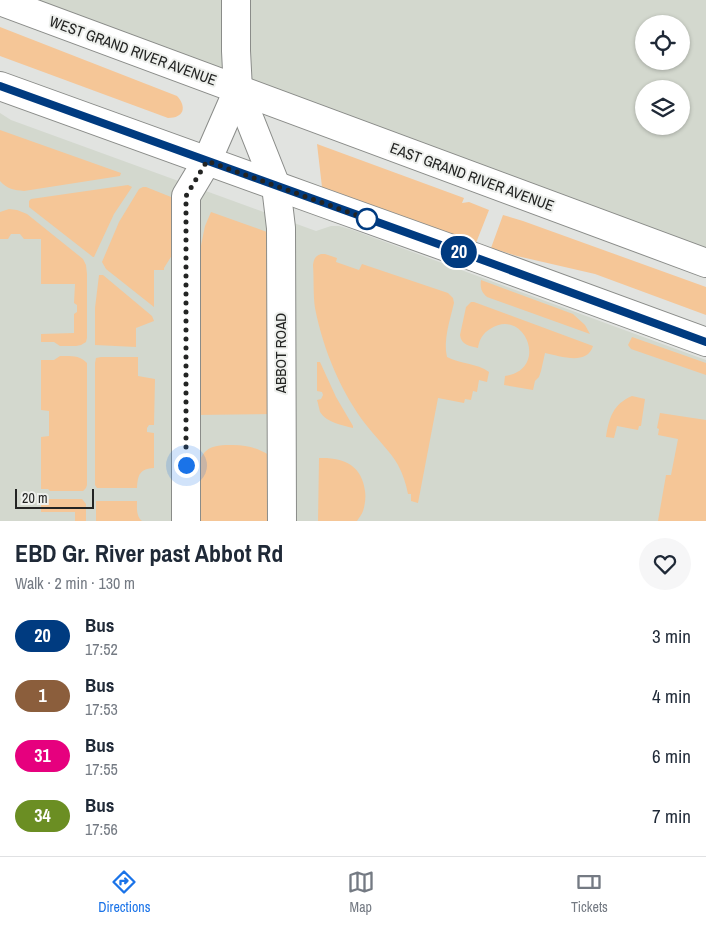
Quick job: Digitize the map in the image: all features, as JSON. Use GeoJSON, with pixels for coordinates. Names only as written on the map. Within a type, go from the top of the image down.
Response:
{"type":"FeatureCollection","features":[{"type":"Feature","properties":{"kind":"main road"},"geometry":{"type":"LineString","coordinates":[[186,521],[186,196],[207,161],[238,90],[236,0]]}},
{"type":"Feature","properties":{"kind":"main road","name":"WEST GRAND RIVER AVENUE"},"geometry":{"type":"LineString","coordinates":[[0,1],[238,90]]}},
{"type":"Feature","properties":{"kind":"main road"},"geometry":{"type":"LineString","coordinates":[[0,86],[706,342]]}},
{"type":"Feature","properties":{"kind":"main road","name":"ABBOT ROAD"},"geometry":{"type":"LineString","coordinates":[[238,90],[276,186],[281,228],[282,521]]}},
{"type":"Feature","properties":{"kind":"main road","name":"EAST GRAND RIVER AVENUE"},"geometry":{"type":"LineString","coordinates":[[238,90],[706,263]]}},
{"type":"Feature","properties":{"kind":"shaded area"},"geometry":{"type":"Polygon","coordinates":[[[30,0],[706,0],[706,257],[30,0]]]}},
{"type":"Feature","properties":{"kind":"shaded area"},"geometry":{"type":"Polygon","coordinates":[[[0,27],[177,96],[183,108],[181,114],[168,118],[0,56],[0,27]]]}},
{"type":"Feature","properties":{"kind":"shaded area"},"geometry":{"type":"Polygon","coordinates":[[[0,113],[11,120],[316,231],[331,226],[350,229],[706,360],[706,521],[0,521],[0,113]]]}},
{"type":"Feature","properties":{"kind":"shaded area"},"geometry":{"type":"Polygon","coordinates":[[[0,130],[121,173],[120,176],[24,191],[11,189],[0,181],[0,130]]]}},
{"type":"Feature","properties":{"kind":"shaded area"},"geometry":{"type":"Polygon","coordinates":[[[317,144],[464,198],[462,203],[469,202],[489,210],[476,243],[322,187],[317,144]]]}},
{"type":"Feature","properties":{"kind":"shaded area"},"geometry":{"type":"Polygon","coordinates":[[[128,185],[132,187],[114,214],[94,257],[29,207],[31,199],[128,185]]]}},
{"type":"Feature","properties":{"kind":"shaded area"},"geometry":{"type":"Polygon","coordinates":[[[143,187],[176,199],[174,252],[164,270],[154,270],[154,307],[106,269],[102,262],[119,222],[139,189],[143,187]]]}},
{"type":"Feature","properties":{"kind":"shaded area"},"geometry":{"type":"Polygon","coordinates":[[[9,209],[27,214],[83,259],[87,274],[87,338],[86,342],[81,345],[60,346],[54,342],[41,342],[41,334],[74,333],[74,314],[77,312],[77,305],[74,303],[75,284],[41,284],[41,239],[24,239],[20,234],[11,234],[8,239],[0,239],[0,212],[9,209]]]}},
{"type":"Feature","properties":{"kind":"shaded area"},"geometry":{"type":"Polygon","coordinates":[[[211,212],[267,232],[272,254],[275,414],[195,415],[197,265],[205,226],[211,212]]]}},
{"type":"Feature","properties":{"kind":"shaded area"},"geometry":{"type":"Polygon","coordinates":[[[503,215],[706,287],[706,315],[595,274],[491,248],[503,215]]]}},
{"type":"Feature","properties":{"kind":"shaded area"},"geometry":{"type":"Polygon","coordinates":[[[321,254],[337,258],[336,262],[359,270],[362,264],[448,293],[453,298],[454,303],[446,337],[447,357],[489,372],[487,382],[479,380],[477,392],[473,391],[471,400],[465,399],[464,403],[438,398],[418,503],[411,501],[411,494],[408,494],[398,465],[367,426],[349,399],[328,355],[318,323],[314,297],[313,265],[315,258],[321,254]]]}},
{"type":"Feature","properties":{"kind":"shaded area"},"geometry":{"type":"Polygon","coordinates":[[[99,275],[103,275],[152,316],[154,321],[136,328],[136,347],[95,345],[95,308],[99,275]]]}},
{"type":"Feature","properties":{"kind":"shaded area"},"geometry":{"type":"Polygon","coordinates":[[[481,280],[573,314],[585,325],[590,334],[487,297],[481,289],[481,280]]]}},
{"type":"Feature","properties":{"kind":"shaded area"},"geometry":{"type":"Polygon","coordinates":[[[471,302],[593,346],[590,352],[579,358],[545,353],[541,371],[535,381],[533,390],[504,385],[505,376],[519,371],[527,363],[528,342],[522,332],[513,326],[503,324],[485,333],[480,340],[478,348],[464,343],[460,335],[466,307],[471,302]]]}},
{"type":"Feature","properties":{"kind":"shaded area"},"geometry":{"type":"Polygon","coordinates":[[[632,337],[706,363],[706,375],[631,349],[628,345],[632,337]]]}},
{"type":"Feature","properties":{"kind":"shaded area"},"geometry":{"type":"Polygon","coordinates":[[[60,356],[78,357],[87,363],[87,485],[83,491],[50,491],[48,489],[41,489],[41,437],[49,436],[49,411],[41,410],[41,360],[54,360],[60,356]]]}},
{"type":"Feature","properties":{"kind":"shaded area"},"geometry":{"type":"Polygon","coordinates":[[[138,357],[138,376],[155,379],[154,425],[149,425],[147,428],[147,432],[154,433],[154,468],[141,473],[137,488],[97,488],[95,485],[95,363],[96,358],[138,357]]]}},
{"type":"Feature","properties":{"kind":"shaded area"},"geometry":{"type":"Polygon","coordinates":[[[317,362],[320,362],[353,428],[331,421],[320,412],[317,400],[321,399],[323,395],[322,392],[317,391],[317,362]]]}},
{"type":"Feature","properties":{"kind":"shaded area"},"geometry":{"type":"Polygon","coordinates":[[[632,396],[645,399],[641,426],[639,426],[638,430],[617,426],[614,438],[606,437],[616,407],[632,396]]]}},
{"type":"Feature","properties":{"kind":"shaded area"},"geometry":{"type":"Polygon","coordinates":[[[660,413],[706,420],[706,521],[658,521],[666,475],[671,475],[678,439],[658,435],[659,429],[657,428],[660,413]]]}},
{"type":"Feature","properties":{"kind":"shaded area"},"geometry":{"type":"Polygon","coordinates":[[[233,445],[252,447],[269,455],[274,521],[195,521],[197,474],[202,457],[211,448],[233,445]]]}},
{"type":"Feature","properties":{"kind":"shaded area"},"geometry":{"type":"Polygon","coordinates":[[[319,458],[343,461],[350,464],[360,475],[365,491],[365,504],[357,521],[318,521],[319,458]]]}},
{"type":"Feature","properties":{"kind":"shaded area"},"geometry":{"type":"Polygon","coordinates":[[[49,499],[82,499],[86,504],[86,521],[75,521],[75,512],[41,512],[41,501],[49,499]]]}},
{"type":"Feature","properties":{"kind":"shaded area"},"geometry":{"type":"Polygon","coordinates":[[[96,501],[137,501],[138,514],[142,521],[96,521],[96,501]]]}},
{"type":"Feature","properties":{"kind":"bus line","name":"20"},"geometry":{"type":"LineString","coordinates":[[0,86],[706,342]]}},
{"type":"Feature","properties":{"kind":"route"},"geometry":{"type":"LineString","coordinates":[[186,465],[186,196],[207,161],[373,221],[367,219]]}}]}
